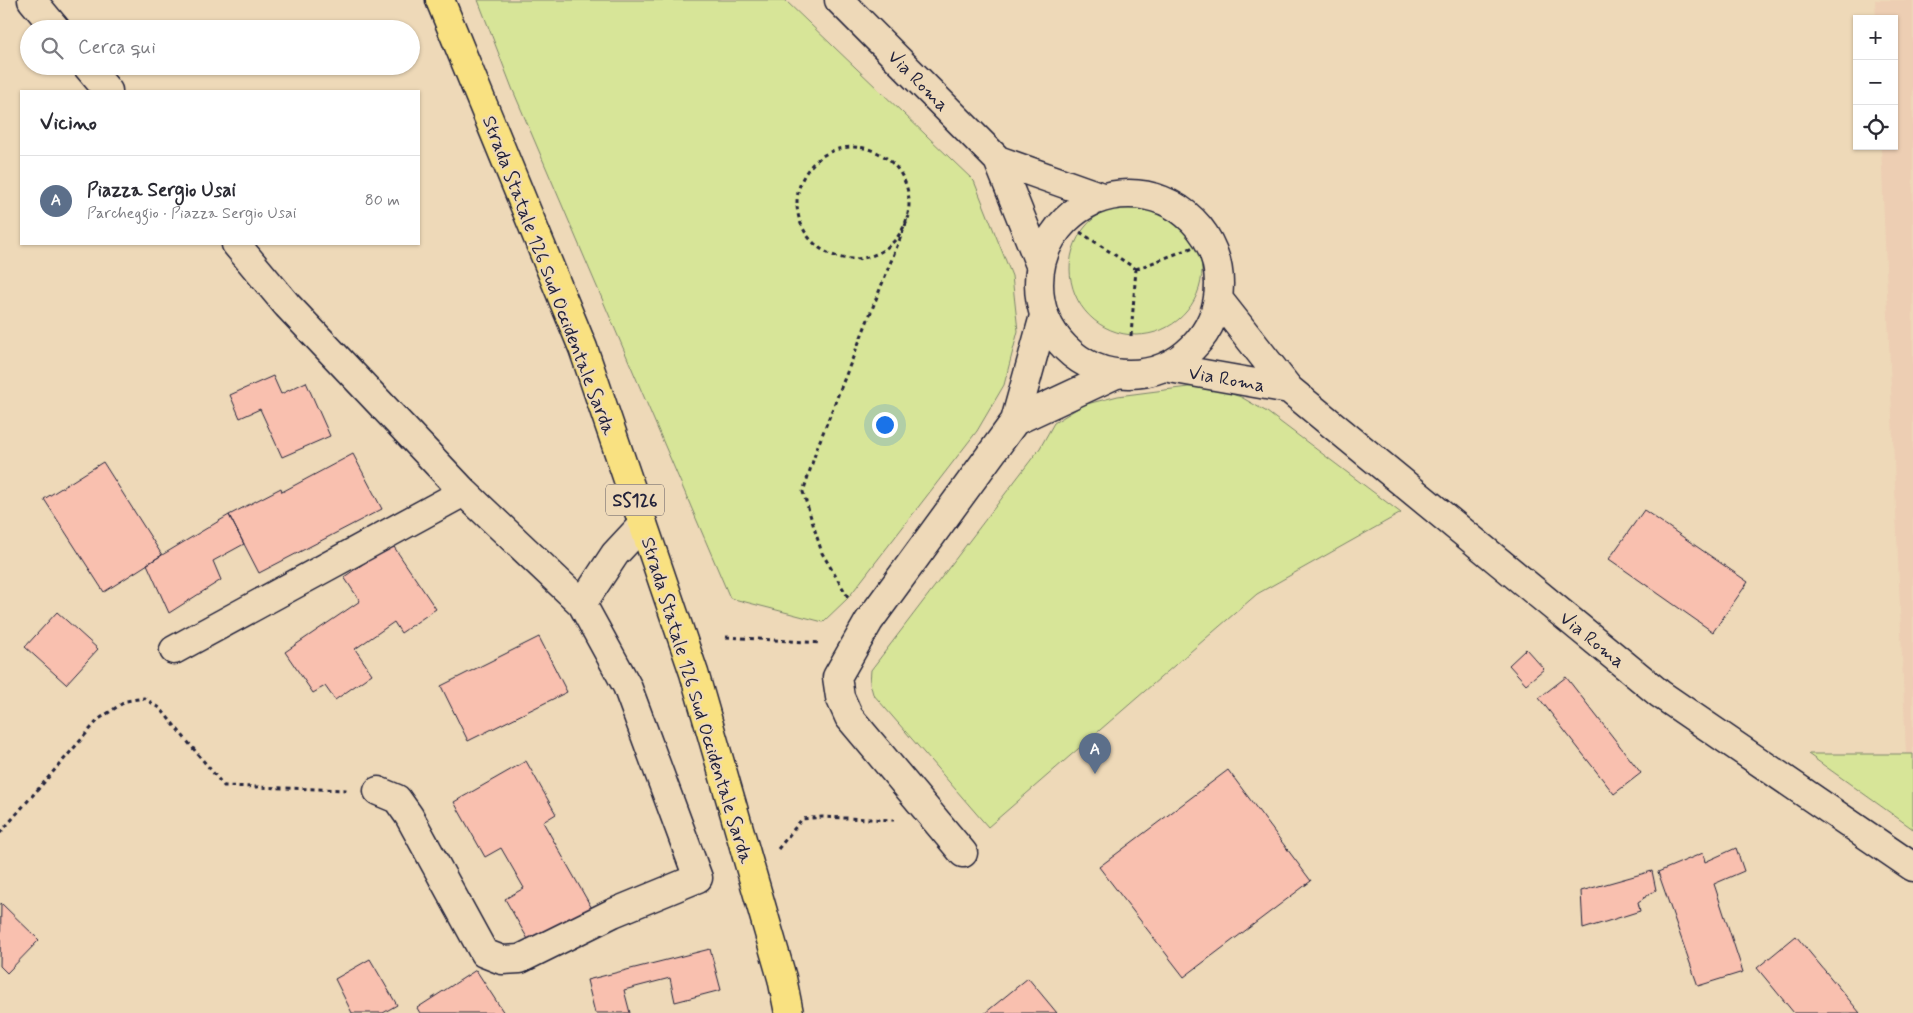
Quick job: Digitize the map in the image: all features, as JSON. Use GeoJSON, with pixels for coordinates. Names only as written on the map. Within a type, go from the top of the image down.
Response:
{"type":"FeatureCollection","features":[{"type":"Feature","properties":{"kind":"main road","name":"Strada Statale 126 Sud Occidentale Sarda"},"geometry":{"type":"LineString","coordinates":[[440,0],[583,348],[694,673],[782,978],[789,1013]]}},
{"type":"Feature","properties":{"kind":"street"},"geometry":{"type":"LineString","coordinates":[[32,0],[49,20]]}},
{"type":"Feature","properties":{"kind":"street","name":"Via Roma"},"geometry":{"type":"LineString","coordinates":[[839,0],[998,160],[1040,265]]}},
{"type":"Feature","properties":{"kind":"street"},"geometry":{"type":"LineString","coordinates":[[95,75],[107,90]]}},
{"type":"Feature","properties":{"kind":"street","name":"Via Roma"},"geometry":{"type":"LineString","coordinates":[[998,160],[1102,197]]}},
{"type":"Feature","properties":{"kind":"street"},"geometry":{"type":"LineString","coordinates":[[1123,193],[1143,194],[1163,200],[1181,209],[1197,223],[1209,240],[1216,259],[1220,279],[1219,300],[1208,328],[1190,352],[1164,368],[1132,374],[1116,374],[1093,367],[1072,354],[1055,337],[1044,316],[1038,290],[1040,265],[1046,246],[1056,230],[1069,216],[1084,204],[1102,197],[1123,193]]}},
{"type":"Feature","properties":{"kind":"street"},"geometry":{"type":"LineString","coordinates":[[237,245],[287,305],[464,492],[582,604],[627,686],[698,878],[613,913],[520,958],[502,960],[484,953],[409,816],[397,799],[378,791]]}},
{"type":"Feature","properties":{"kind":"street","name":"Via Roma"},"geometry":{"type":"LineString","coordinates":[[1219,300],[1289,388],[1660,694],[1913,867]]}},
{"type":"Feature","properties":{"kind":"street"},"geometry":{"type":"LineString","coordinates":[[963,853],[849,717],[840,697],[837,677],[869,621],[1015,420],[1044,316]]}},
{"type":"Feature","properties":{"kind":"street","name":"Via Roma"},"geometry":{"type":"LineString","coordinates":[[1164,368],[1289,388]]}},
{"type":"Feature","properties":{"kind":"street"},"geometry":{"type":"LineString","coordinates":[[1015,420],[1116,374]]}},
{"type":"Feature","properties":{"kind":"street"},"geometry":{"type":"LineString","coordinates":[[174,650],[464,492]]}},
{"type":"Feature","properties":{"kind":"street"},"geometry":{"type":"LineString","coordinates":[[582,604],[615,554],[643,524]]}},
{"type":"Feature","properties":{"kind":"path"},"geometry":{"type":"LineString","coordinates":[[848,598],[822,554],[803,492],[817,448],[909,216],[910,197],[905,178],[894,163],[878,151],[859,146],[839,148],[823,155],[809,167],[800,182],[796,200],[798,217],[806,234],[818,247],[833,256],[851,260],[870,257],[887,248],[901,234],[909,216]]}},
{"type":"Feature","properties":{"kind":"path"},"geometry":{"type":"LineString","coordinates":[[1080,232],[1136,269]]}},
{"type":"Feature","properties":{"kind":"path"},"geometry":{"type":"LineString","coordinates":[[1136,269],[1199,245]]}},
{"type":"Feature","properties":{"kind":"path"},"geometry":{"type":"LineString","coordinates":[[1131,336],[1136,269]]}},
{"type":"Feature","properties":{"kind":"path"},"geometry":{"type":"LineString","coordinates":[[726,637],[823,643]]}},
{"type":"Feature","properties":{"kind":"path"},"geometry":{"type":"LineString","coordinates":[[0,833],[99,719],[126,701],[144,698],[160,708],[224,786],[378,791]]}},
{"type":"Feature","properties":{"kind":"path"},"geometry":{"type":"LineString","coordinates":[[750,867],[780,848],[802,819],[822,817],[896,820]]}},
{"type":"Feature","properties":{"kind":"shaded area"},"geometry":{"type":"Polygon","coordinates":[[[1875,0],[1913,0],[1913,754],[1906,754],[1881,150],[1898,150],[1898,15],[1876,15],[1875,0]]]}},
{"type":"Feature","properties":{"kind":"green space"},"geometry":{"type":"Polygon","coordinates":[[[478,0],[785,0],[974,181],[1012,276],[1018,331],[1004,385],[977,431],[848,598],[823,622],[730,598],[512,88],[478,0]]]}},
{"type":"Feature","properties":{"kind":"green space"},"geometry":{"type":"Polygon","coordinates":[[[1136,203],[1149,204],[1161,208],[1183,222],[1197,244],[1201,256],[1201,282],[1197,294],[1183,316],[1161,330],[1149,334],[1136,335],[1123,334],[1111,330],[1089,316],[1075,294],[1071,282],[1070,269],[1071,256],[1075,244],[1089,222],[1111,208],[1123,204],[1136,203]]]}},
{"type":"Feature","properties":{"kind":"green space"},"geometry":{"type":"Polygon","coordinates":[[[1196,386],[1216,389],[1241,397],[1267,412],[1401,513],[1257,594],[988,827],[873,694],[870,683],[871,670],[1040,448],[1054,423],[1083,405],[1118,396],[1196,386]]]}},
{"type":"Feature","properties":{"kind":"green space"},"geometry":{"type":"Polygon","coordinates":[[[1808,754],[1913,754],[1913,829],[1808,754]]]}},
{"type":"Feature","properties":{"kind":"building"},"geometry":{"type":"Polygon","coordinates":[[[273,376],[281,394],[306,382],[330,436],[282,457],[260,409],[240,418],[230,395],[273,376]]]}},
{"type":"Feature","properties":{"kind":"building"},"geometry":{"type":"Polygon","coordinates":[[[353,454],[382,509],[259,573],[229,515],[281,488],[282,492],[353,454]]]}},
{"type":"Feature","properties":{"kind":"building"},"geometry":{"type":"Polygon","coordinates":[[[103,462],[162,555],[104,592],[44,499],[103,462]]]}},
{"type":"Feature","properties":{"kind":"building"},"geometry":{"type":"Polygon","coordinates":[[[1644,510],[1748,582],[1713,632],[1609,559],[1644,510]]]}},
{"type":"Feature","properties":{"kind":"building"},"geometry":{"type":"Polygon","coordinates":[[[229,515],[244,544],[213,561],[221,580],[169,613],[147,564],[229,515]]]}},
{"type":"Feature","properties":{"kind":"building"},"geometry":{"type":"Polygon","coordinates":[[[392,544],[436,609],[401,633],[394,622],[355,649],[372,674],[335,700],[325,686],[313,693],[285,652],[360,601],[344,577],[392,544]]]}},
{"type":"Feature","properties":{"kind":"building"},"geometry":{"type":"Polygon","coordinates":[[[57,612],[98,649],[66,684],[25,647],[57,612]]]}},
{"type":"Feature","properties":{"kind":"building"},"geometry":{"type":"Polygon","coordinates":[[[539,637],[567,692],[468,741],[441,686],[539,637]]]}},
{"type":"Feature","properties":{"kind":"building"},"geometry":{"type":"Polygon","coordinates":[[[1526,649],[1544,669],[1526,684],[1509,665],[1526,649]]]}},
{"type":"Feature","properties":{"kind":"building"},"geometry":{"type":"Polygon","coordinates":[[[1566,677],[1641,773],[1614,794],[1539,698],[1566,677]]]}},
{"type":"Feature","properties":{"kind":"building"},"geometry":{"type":"Polygon","coordinates":[[[526,761],[556,814],[543,822],[594,912],[533,948],[505,899],[524,888],[501,848],[485,857],[454,802],[526,761]]]}},
{"type":"Feature","properties":{"kind":"building"},"geometry":{"type":"Polygon","coordinates":[[[1228,770],[1311,881],[1184,977],[1099,867],[1228,770]]]}},
{"type":"Feature","properties":{"kind":"building"},"geometry":{"type":"Polygon","coordinates":[[[1736,848],[1744,871],[1714,884],[1743,972],[1698,986],[1658,872],[1703,853],[1705,862],[1736,848]]]}},
{"type":"Feature","properties":{"kind":"building"},"geometry":{"type":"Polygon","coordinates":[[[1652,871],[1656,890],[1638,902],[1640,911],[1583,929],[1581,891],[1652,871]]]}},
{"type":"Feature","properties":{"kind":"building"},"geometry":{"type":"Polygon","coordinates":[[[1,903],[39,940],[7,973],[0,966],[1,903]]]}},
{"type":"Feature","properties":{"kind":"building"},"geometry":{"type":"Polygon","coordinates":[[[1796,936],[1860,1013],[1794,1013],[1757,968],[1796,936]]]}},
{"type":"Feature","properties":{"kind":"building"},"geometry":{"type":"Polygon","coordinates":[[[710,949],[721,990],[675,1002],[670,978],[624,990],[630,1013],[595,1013],[587,980],[710,949]]]}},
{"type":"Feature","properties":{"kind":"building"},"geometry":{"type":"Polygon","coordinates":[[[370,959],[397,1005],[383,1013],[352,1013],[335,979],[370,959]]]}},
{"type":"Feature","properties":{"kind":"building"},"geometry":{"type":"Polygon","coordinates":[[[476,970],[504,1013],[420,1013],[417,1008],[476,970]]]}},
{"type":"Feature","properties":{"kind":"building"},"geometry":{"type":"Polygon","coordinates":[[[1028,978],[1057,1013],[985,1013],[1028,978]]]}},
{"type":"Feature","properties":{"kind":"place","name":"Piazza Sergio Usai"},"geometry":{"type":"Point","coordinates":[1095,774]}}]}
